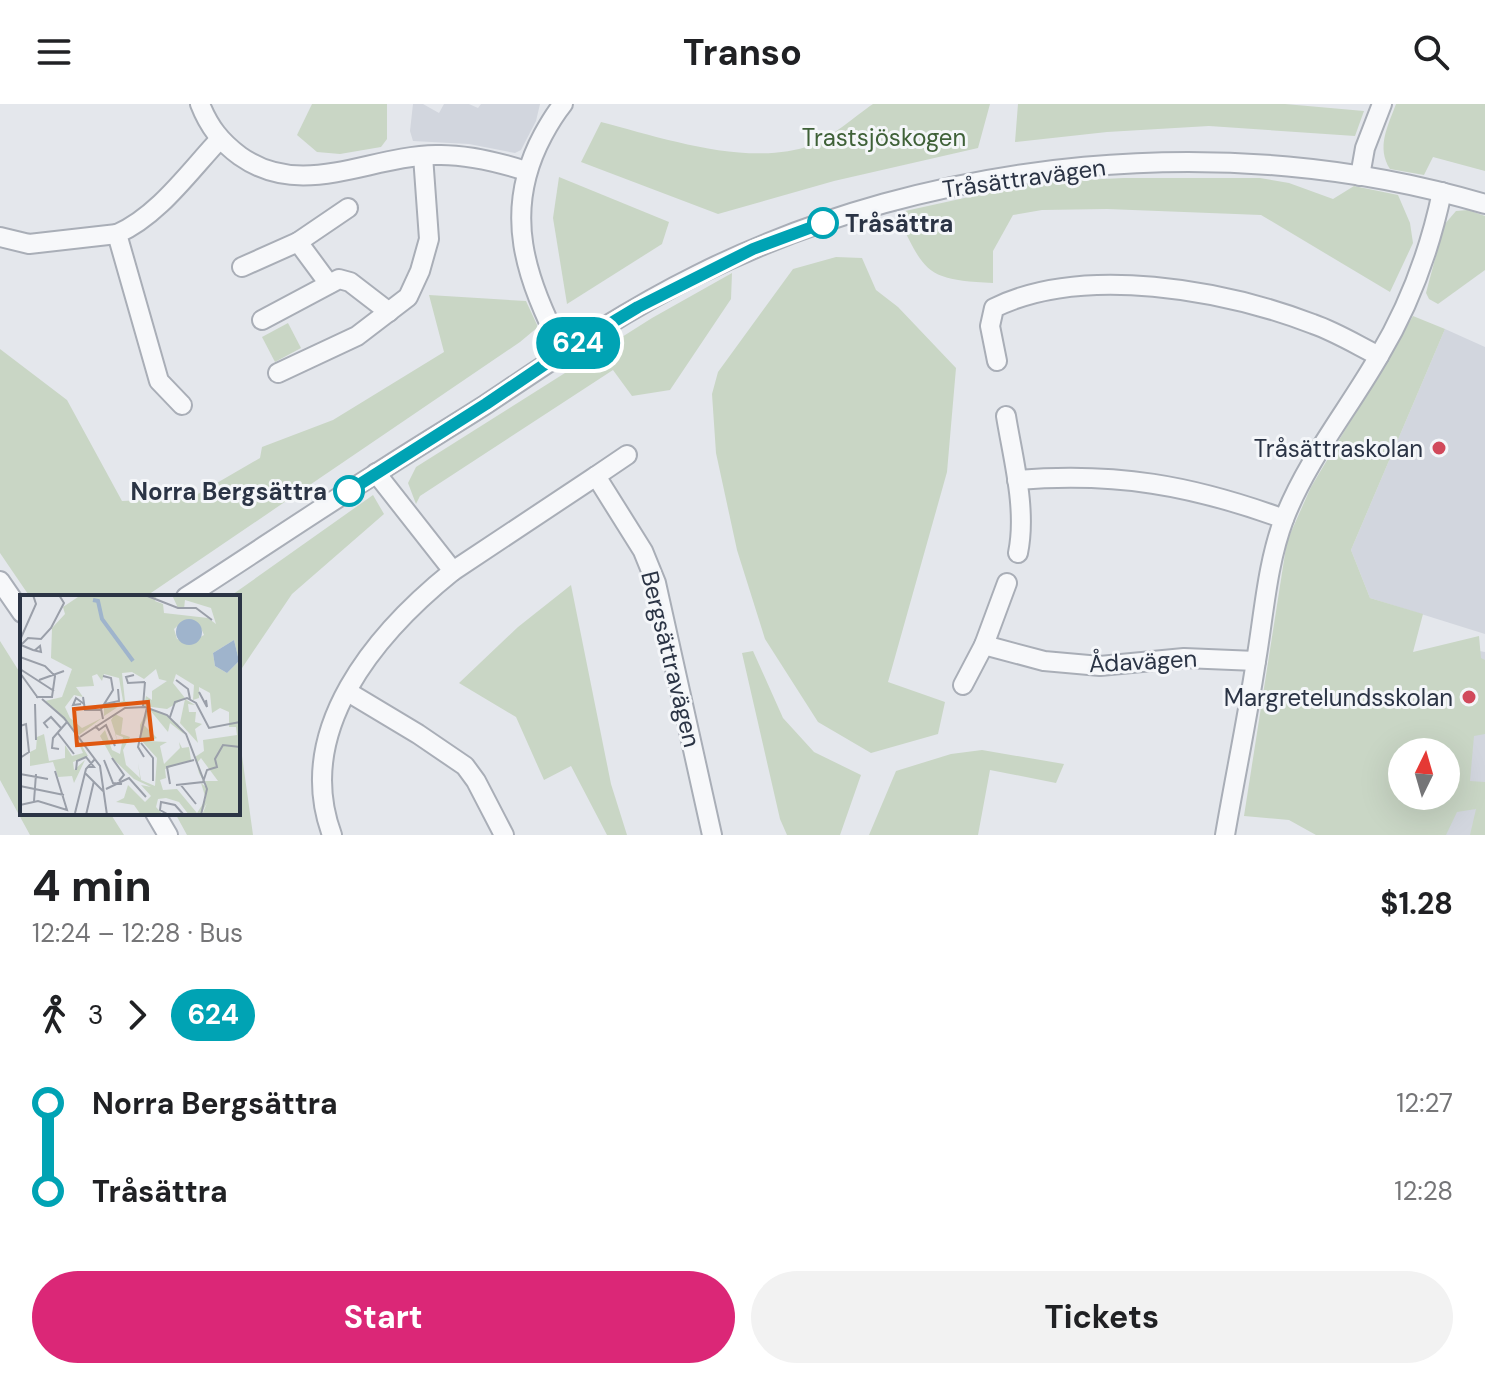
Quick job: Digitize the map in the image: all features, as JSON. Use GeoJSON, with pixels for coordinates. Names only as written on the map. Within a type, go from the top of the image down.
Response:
{"type":"FeatureCollection","features":[{"type":"Feature","properties":{"kind":"street"},"geometry":{"type":"LineString","coordinates":[[200,104],[219,140],[260,168],[291,177],[314,176],[387,160],[423,156],[465,156],[526,171]]}},
{"type":"Feature","properties":{"kind":"street"},"geometry":{"type":"LineString","coordinates":[[563,104],[548,126],[526,171],[520,220],[530,278],[563,352]]}},
{"type":"Feature","properties":{"kind":"street"},"geometry":{"type":"LineString","coordinates":[[1360,176],[1365,148],[1382,104]]}},
{"type":"Feature","properties":{"kind":"street"},"geometry":{"type":"LineString","coordinates":[[0,237],[29,244],[117,234],[129,229],[219,140]]}},
{"type":"Feature","properties":{"kind":"street"},"geometry":{"type":"LineString","coordinates":[[278,373],[357,336],[408,297],[420,271],[429,239],[423,156]]}},
{"type":"Feature","properties":{"kind":"street","name":"Tråsättravägen"},"geometry":{"type":"LineString","coordinates":[[189,595],[563,352],[684,282],[753,249],[874,206],[949,187],[1073,167],[1152,162],[1215,163],[1360,176],[1485,204]]}},
{"type":"Feature","properties":{"kind":"street"},"geometry":{"type":"LineString","coordinates":[[1225,835],[1268,580],[1284,519],[1327,435],[1400,319],[1435,225],[1442,192]]}},
{"type":"Feature","properties":{"kind":"street"},"geometry":{"type":"LineString","coordinates":[[242,267],[298,242],[348,208]]}},
{"type":"Feature","properties":{"kind":"street"},"geometry":{"type":"LineString","coordinates":[[117,234],[159,381],[182,405]]}},
{"type":"Feature","properties":{"kind":"street"},"geometry":{"type":"LineString","coordinates":[[298,242],[329,284]]}},
{"type":"Feature","properties":{"kind":"street"},"geometry":{"type":"LineString","coordinates":[[262,320],[339,279],[350,282],[389,312]]}},
{"type":"Feature","properties":{"kind":"street"},"geometry":{"type":"LineString","coordinates":[[997,361],[990,326],[994,308],[1027,294],[1101,286],[1182,290],[1257,305],[1316,325],[1379,356]]}},
{"type":"Feature","properties":{"kind":"street"},"geometry":{"type":"LineString","coordinates":[[1006,416],[1017,480],[1021,539],[1018,553]]}},
{"type":"Feature","properties":{"kind":"street"},"geometry":{"type":"LineString","coordinates":[[332,835],[322,798],[322,767],[329,732],[364,664],[388,633],[453,571],[627,455]]}},
{"type":"Feature","properties":{"kind":"street"},"geometry":{"type":"LineString","coordinates":[[376,473],[453,571]]}},
{"type":"Feature","properties":{"kind":"street","name":"Bergsättravägen"},"geometry":{"type":"LineString","coordinates":[[596,476],[643,551],[656,583],[712,835]]}},
{"type":"Feature","properties":{"kind":"street"},"geometry":{"type":"LineString","coordinates":[[1017,480],[1088,476],[1154,483],[1201,493],[1284,519]]}},
{"type":"Feature","properties":{"kind":"street"},"geometry":{"type":"LineString","coordinates":[[0,581],[20,610]]}},
{"type":"Feature","properties":{"kind":"street"},"geometry":{"type":"LineString","coordinates":[[963,685],[984,645],[1007,583]]}},
{"type":"Feature","properties":{"kind":"street","name":"Ådavägen"},"geometry":{"type":"LineString","coordinates":[[984,645],[1044,661],[1100,666],[1184,658],[1256,661]]}},
{"type":"Feature","properties":{"kind":"street"},"geometry":{"type":"LineString","coordinates":[[348,692],[465,766],[504,835]]}},
{"type":"Feature","properties":{"kind":"street"},"geometry":{"type":"LineString","coordinates":[[156,815],[168,835]]}},
{"type":"Feature","properties":{"kind":"shaded area"},"geometry":{"type":"Polygon","coordinates":[[[413,104],[423,104],[439,113],[444,104],[469,104],[478,108],[481,104],[540,104],[536,121],[521,150],[515,153],[469,144],[413,141],[410,131],[413,104]]]}},
{"type":"Feature","properties":{"kind":"shaded area","name":"Tråsättraskolan"},"geometry":{"type":"Polygon","coordinates":[[[1445,329],[1485,347],[1485,634],[1370,598],[1351,550],[1445,329]]]}},
{"type":"Feature","properties":{"kind":"shaded area","name":"Margretelundsskolan"},"geometry":{"type":"Polygon","coordinates":[[[1450,646],[1485,652],[1485,835],[1436,835],[1442,810],[1460,810],[1460,738],[1448,738],[1450,646]]]}},
{"type":"Feature","properties":{"kind":"green space"},"geometry":{"type":"Polygon","coordinates":[[[312,104],[387,104],[387,139],[381,147],[340,154],[317,152],[297,135],[312,104]]]}},
{"type":"Feature","properties":{"kind":"green space","name":"Trastsjöskogen"},"geometry":{"type":"Polygon","coordinates":[[[873,104],[990,104],[978,148],[834,181],[718,214],[581,162],[601,122],[706,148],[761,153],[787,151],[819,142],[873,104]]]}},
{"type":"Feature","properties":{"kind":"green space"},"geometry":{"type":"Polygon","coordinates":[[[1018,104],[1285,104],[1364,111],[1355,136],[1209,126],[1107,132],[1015,142],[1018,104]]]}},
{"type":"Feature","properties":{"kind":"green space"},"geometry":{"type":"Polygon","coordinates":[[[1396,104],[1485,104],[1485,171],[1433,157],[1424,175],[1390,169],[1384,145],[1396,104]]]}},
{"type":"Feature","properties":{"kind":"green space"},"geometry":{"type":"Polygon","coordinates":[[[559,177],[669,222],[662,244],[567,304],[553,218],[559,177]]]}},
{"type":"Feature","properties":{"kind":"green space"},"geometry":{"type":"Polygon","coordinates":[[[1124,178],[1260,178],[1289,183],[1333,199],[1354,186],[1398,195],[1410,223],[1413,243],[1390,292],[1261,215],[1107,209],[1042,210],[1013,215],[993,251],[993,283],[970,282],[940,275],[930,269],[921,260],[896,213],[1038,182],[1124,178]]]}},
{"type":"Feature","properties":{"kind":"green space"},"geometry":{"type":"Polygon","coordinates":[[[1468,210],[1485,216],[1485,270],[1438,304],[1426,293],[1444,225],[1456,211],[1468,210]]]}},
{"type":"Feature","properties":{"kind":"green space"},"geometry":{"type":"Polygon","coordinates":[[[836,257],[862,258],[876,290],[898,307],[956,368],[947,472],[888,682],[945,702],[938,734],[871,753],[818,722],[765,639],[737,550],[716,453],[712,394],[718,372],[793,269],[836,257]]]}},
{"type":"Feature","properties":{"kind":"green space"},"geometry":{"type":"Polygon","coordinates":[[[732,273],[731,299],[670,390],[632,396],[613,370],[420,496],[416,504],[408,483],[416,467],[652,318],[732,273]]]}},
{"type":"Feature","properties":{"kind":"green space"},"geometry":{"type":"Polygon","coordinates":[[[429,295],[526,301],[538,327],[148,595],[29,595],[0,553],[0,349],[67,400],[122,501],[191,498],[260,458],[262,447],[333,420],[444,352],[429,295]]]}},
{"type":"Feature","properties":{"kind":"green space"},"geometry":{"type":"Polygon","coordinates":[[[1413,316],[1445,329],[1351,550],[1370,598],[1423,614],[1413,652],[1479,636],[1481,658],[1485,660],[1485,734],[1474,736],[1470,781],[1485,782],[1485,835],[1470,835],[1476,809],[1457,812],[1446,835],[1316,835],[1289,820],[1244,816],[1287,541],[1311,487],[1413,316]]]}},
{"type":"Feature","properties":{"kind":"green space"},"geometry":{"type":"Polygon","coordinates":[[[288,323],[301,348],[275,362],[262,337],[288,323]]]}},
{"type":"Feature","properties":{"kind":"green space"},"geometry":{"type":"Polygon","coordinates":[[[373,495],[384,514],[292,594],[240,671],[240,595],[232,595],[373,495]]]}},
{"type":"Feature","properties":{"kind":"green space"},"geometry":{"type":"Polygon","coordinates":[[[571,585],[611,784],[627,835],[607,835],[571,766],[544,780],[516,717],[459,683],[518,627],[571,585]]]}},
{"type":"Feature","properties":{"kind":"green space"},"geometry":{"type":"Polygon","coordinates":[[[0,641],[20,673],[20,815],[111,815],[124,835],[30,835],[0,780],[0,641]]]}},
{"type":"Feature","properties":{"kind":"green space"},"geometry":{"type":"Polygon","coordinates":[[[753,651],[783,718],[814,752],[861,775],[840,835],[787,835],[780,819],[742,653],[753,651]]]}},
{"type":"Feature","properties":{"kind":"green space"},"geometry":{"type":"Polygon","coordinates":[[[240,741],[253,835],[187,835],[176,815],[240,815],[240,741]]]}},
{"type":"Feature","properties":{"kind":"green space"},"geometry":{"type":"Polygon","coordinates":[[[982,750],[1064,764],[1056,783],[990,770],[978,835],[869,835],[896,771],[951,754],[982,750]]]}},
{"type":"Feature","properties":{"kind":"bus line","name":"624"},"geometry":{"type":"LineString","coordinates":[[349,491],[638,307],[753,249],[823,223]]}},
{"type":"Feature","properties":{"kind":"place","name":"Tråsättra"},"geometry":{"type":"Point","coordinates":[823,223]}},
{"type":"Feature","properties":{"kind":"place","name":"Tråsättraskolan"},"geometry":{"type":"Point","coordinates":[1439,448]}},
{"type":"Feature","properties":{"kind":"place","name":"Norra Bergsättra"},"geometry":{"type":"Point","coordinates":[349,491]}},
{"type":"Feature","properties":{"kind":"place","name":"Margretelundsskolan"},"geometry":{"type":"Point","coordinates":[1469,697]}}]}
